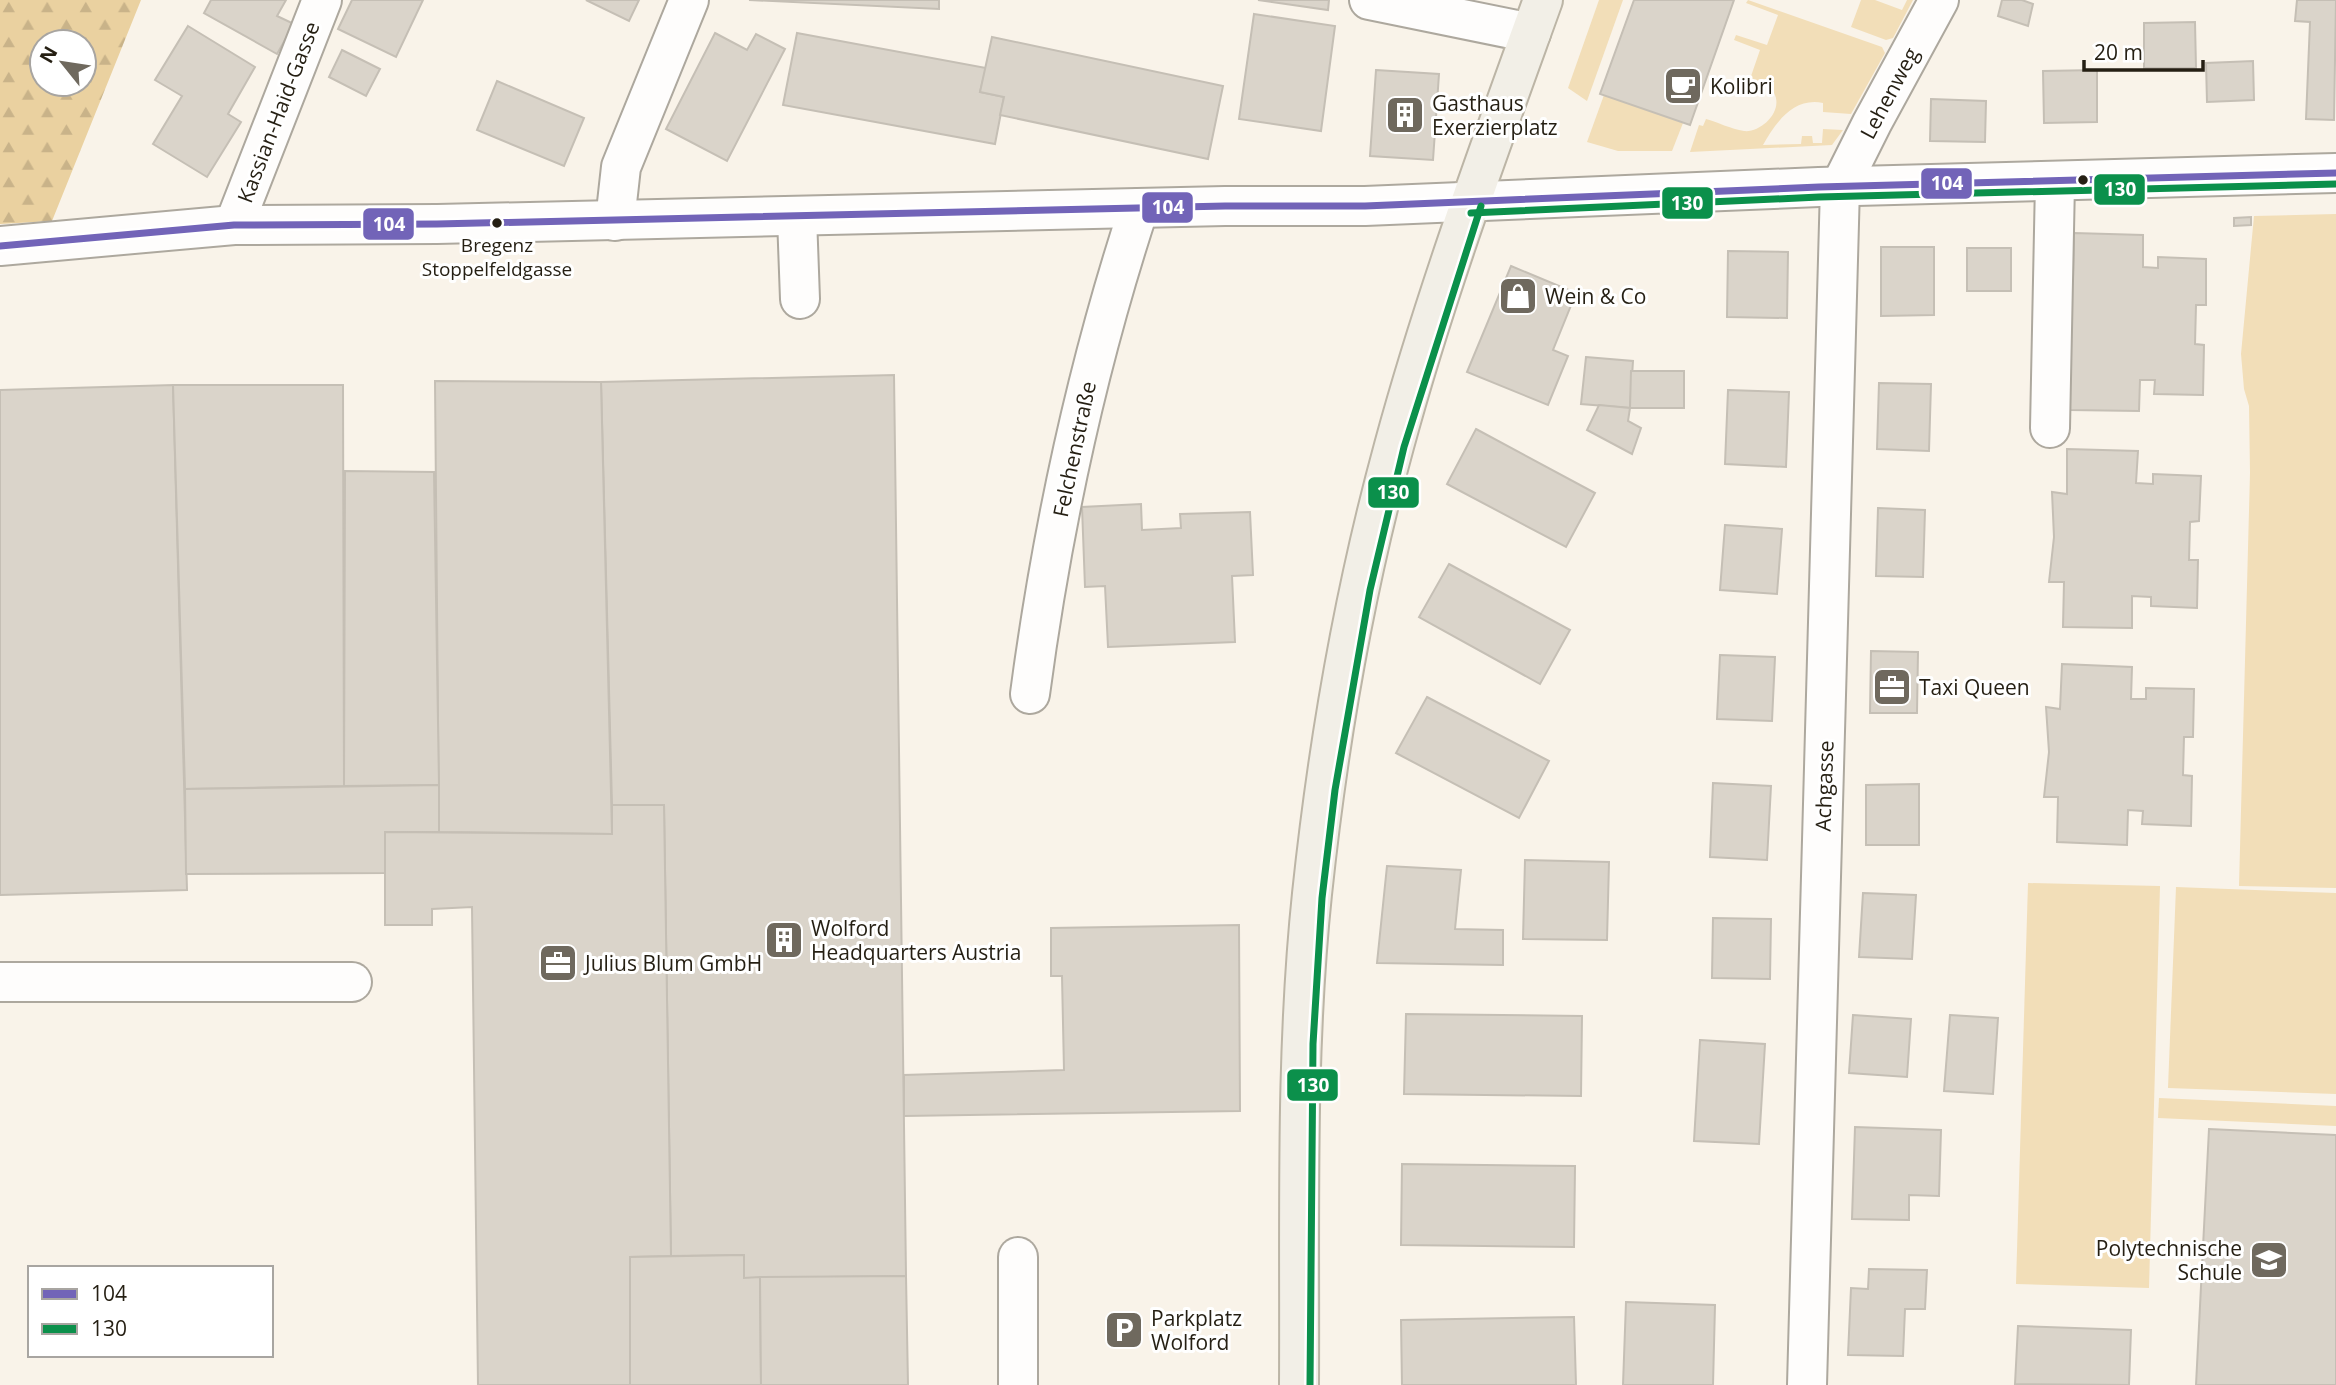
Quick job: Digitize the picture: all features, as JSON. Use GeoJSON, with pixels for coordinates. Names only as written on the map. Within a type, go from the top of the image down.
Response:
{"type":"FeatureCollection","features":[{"type":"Feature","properties":{"kind":"main road"},"geometry":{"type":"LineString","coordinates":[[1299,1385],[1303,1044],[1312,897],[1325,788],[1360,588],[1398,432],[1471,202],[1537,17]]}},
{"type":"Feature","properties":{"kind":"street","name":"Kassian-Haid-Gasse"},"geometry":{"type":"LineString","coordinates":[[234,225],[322,0]]}},
{"type":"Feature","properties":{"kind":"street"},"geometry":{"type":"LineString","coordinates":[[615,220],[621,167],[689,0]]}},
{"type":"Feature","properties":{"kind":"street"},"geometry":{"type":"LineString","coordinates":[[1369,0],[1537,17]]}},
{"type":"Feature","properties":{"kind":"street","name":"Lehenweg"},"geometry":{"type":"LineString","coordinates":[[1840,187],[1939,0]]}},
{"type":"Feature","properties":{"kind":"street"},"geometry":{"type":"LineString","coordinates":[[0,246],[234,225],[438,225],[1471,202],[1840,187],[2336,173]]}},
{"type":"Feature","properties":{"kind":"street"},"geometry":{"type":"LineString","coordinates":[[2050,428],[2055,181]]}},
{"type":"Feature","properties":{"kind":"street","name":"Achgasse"},"geometry":{"type":"LineString","coordinates":[[1807,1385],[1840,187]]}},
{"type":"Feature","properties":{"kind":"street","name":"Felchenstraße"},"geometry":{"type":"LineString","coordinates":[[1030,694],[1042,603],[1084,398],[1110,297],[1139,208]]}},
{"type":"Feature","properties":{"kind":"street"},"geometry":{"type":"LineString","coordinates":[[797,217],[800,299]]}},
{"type":"Feature","properties":{"kind":"street"},"geometry":{"type":"LineString","coordinates":[[0,982],[352,982]]}},
{"type":"Feature","properties":{"kind":"street"},"geometry":{"type":"LineString","coordinates":[[1018,1257],[1018,1385]]}},
{"type":"Feature","properties":{"kind":"shaded area"},"geometry":{"type":"Polygon","coordinates":[[[1599,0],[1623,0],[1587,101],[1568,88],[1599,0]]]}},
{"type":"Feature","properties":{"kind":"shaded area"},"geometry":{"type":"Polygon","coordinates":[[[1748,0],[1882,47],[1885,53],[1851,114],[1823,112],[1823,103],[1803,104],[1780,120],[1763,145],[1801,144],[1802,136],[1812,136],[1813,143],[1822,143],[1823,129],[1843,130],[1832,145],[1690,152],[1699,125],[1703,126],[1706,119],[1739,130],[1751,131],[1764,125],[1776,107],[1772,90],[1750,79],[1760,50],[1734,40],[1736,35],[1767,45],[1778,15],[1746,3],[1748,0]]]}},
{"type":"Feature","properties":{"kind":"shaded area"},"geometry":{"type":"Polygon","coordinates":[[[1861,0],[1875,0],[1902,10],[1907,0],[1913,0],[1893,38],[1886,40],[1851,27],[1861,0]]]}},
{"type":"Feature","properties":{"kind":"shaded area"},"geometry":{"type":"Polygon","coordinates":[[[1604,95],[1683,123],[1672,151],[1618,151],[1587,142],[1604,95]]]}},
{"type":"Feature","properties":{"kind":"shaded area"},"geometry":{"type":"Polygon","coordinates":[[[2336,214],[2336,888],[2239,886],[2250,473],[2249,406],[2244,389],[2241,354],[2254,216],[2336,214]]]}},
{"type":"Feature","properties":{"kind":"shaded area"},"geometry":{"type":"Polygon","coordinates":[[[2028,883],[2160,886],[2149,1288],[2016,1284],[2028,883]]]}},
{"type":"Feature","properties":{"kind":"shaded area"},"geometry":{"type":"Polygon","coordinates":[[[2176,887],[2336,893],[2336,1094],[2168,1088],[2176,887]]]}},
{"type":"Feature","properties":{"kind":"shaded area"},"geometry":{"type":"Polygon","coordinates":[[[2159,1098],[2336,1106],[2336,1126],[2158,1118],[2159,1098]]]}},
{"type":"Feature","properties":{"kind":"green space"},"geometry":{"type":"Polygon","coordinates":[[[0,0],[141,0],[52,221],[0,224],[0,0]]]}},
{"type":"Feature","properties":{"kind":"building"},"geometry":{"type":"Polygon","coordinates":[[[211,0],[286,0],[277,16],[294,24],[277,54],[204,13],[211,0]]]}},
{"type":"Feature","properties":{"kind":"building"},"geometry":{"type":"Polygon","coordinates":[[[352,0],[423,0],[396,57],[338,29],[352,0]]]}},
{"type":"Feature","properties":{"kind":"building"},"geometry":{"type":"Polygon","coordinates":[[[586,0],[639,0],[629,21],[586,0]]]}},
{"type":"Feature","properties":{"kind":"building"},"geometry":{"type":"Polygon","coordinates":[[[749,0],[939,0],[939,9],[749,0]]]}},
{"type":"Feature","properties":{"kind":"building"},"geometry":{"type":"Polygon","coordinates":[[[1258,0],[1329,0],[1328,10],[1258,0]]]}},
{"type":"Feature","properties":{"kind":"building"},"geometry":{"type":"Polygon","coordinates":[[[1634,0],[1734,0],[1690,125],[1600,94],[1634,0]]]}},
{"type":"Feature","properties":{"kind":"building"},"geometry":{"type":"Polygon","coordinates":[[[2002,0],[2022,0],[2033,4],[2028,26],[1998,16],[2002,0]]]}},
{"type":"Feature","properties":{"kind":"building"},"geometry":{"type":"Polygon","coordinates":[[[2297,0],[2336,0],[2334,120],[2306,119],[2310,22],[2295,21],[2297,0]]]}},
{"type":"Feature","properties":{"kind":"building"},"geometry":{"type":"Polygon","coordinates":[[[1254,14],[1335,26],[1321,131],[1239,119],[1254,14]]]}},
{"type":"Feature","properties":{"kind":"building"},"geometry":{"type":"Polygon","coordinates":[[[2195,22],[2196,68],[2144,68],[2144,23],[2195,22]]]}},
{"type":"Feature","properties":{"kind":"building"},"geometry":{"type":"Polygon","coordinates":[[[188,26],[255,67],[228,114],[241,122],[207,177],[153,144],[182,96],[155,80],[188,26]]]}},
{"type":"Feature","properties":{"kind":"building"},"geometry":{"type":"Polygon","coordinates":[[[715,33],[747,50],[756,34],[785,49],[727,161],[666,129],[715,33]]]}},
{"type":"Feature","properties":{"kind":"building"},"geometry":{"type":"Polygon","coordinates":[[[797,33],[986,68],[980,92],[1004,97],[995,144],[783,105],[797,33]]]}},
{"type":"Feature","properties":{"kind":"building"},"geometry":{"type":"Polygon","coordinates":[[[992,37],[1223,86],[1208,159],[1000,115],[1004,97],[980,92],[992,37]]]}},
{"type":"Feature","properties":{"kind":"building"},"geometry":{"type":"Polygon","coordinates":[[[342,50],[380,69],[366,96],[329,77],[342,50]]]}},
{"type":"Feature","properties":{"kind":"building"},"geometry":{"type":"Polygon","coordinates":[[[2253,61],[2254,100],[2207,102],[2206,63],[2253,61]]]}},
{"type":"Feature","properties":{"kind":"building","name":"Gasthaus Exerzierplatz"},"geometry":{"type":"Polygon","coordinates":[[[1376,70],[1439,74],[1433,160],[1370,156],[1376,70]]]}},
{"type":"Feature","properties":{"kind":"building"},"geometry":{"type":"Polygon","coordinates":[[[2097,70],[2097,122],[2044,123],[2043,71],[2097,70]]]}},
{"type":"Feature","properties":{"kind":"building"},"geometry":{"type":"Polygon","coordinates":[[[497,81],[584,118],[564,166],[477,130],[497,81]]]}},
{"type":"Feature","properties":{"kind":"building"},"geometry":{"type":"Polygon","coordinates":[[[1931,99],[1986,101],[1985,142],[1930,141],[1931,99]]]}},
{"type":"Feature","properties":{"kind":"building"},"geometry":{"type":"Polygon","coordinates":[[[2251,217],[2251,225],[2234,226],[2234,218],[2251,217]]]}},
{"type":"Feature","properties":{"kind":"building"},"geometry":{"type":"Polygon","coordinates":[[[2074,233],[2143,235],[2143,267],[2158,268],[2158,257],[2206,259],[2206,305],[2196,305],[2195,344],[2204,345],[2203,395],[2154,394],[2155,380],[2140,380],[2139,411],[2070,410],[2070,365],[2058,277],[2073,278],[2074,233]]]}},
{"type":"Feature","properties":{"kind":"building"},"geometry":{"type":"Polygon","coordinates":[[[1881,247],[1934,247],[1934,315],[1881,316],[1881,247]]]}},
{"type":"Feature","properties":{"kind":"building"},"geometry":{"type":"Polygon","coordinates":[[[1967,248],[2011,248],[2011,291],[1967,291],[1967,248]]]}},
{"type":"Feature","properties":{"kind":"building"},"geometry":{"type":"Polygon","coordinates":[[[1728,251],[1788,252],[1787,318],[1727,317],[1728,251]]]}},
{"type":"Feature","properties":{"kind":"building"},"geometry":{"type":"Polygon","coordinates":[[[1511,266],[1576,293],[1553,350],[1568,356],[1548,405],[1467,372],[1511,266]]]}},
{"type":"Feature","properties":{"kind":"building"},"geometry":{"type":"Polygon","coordinates":[[[1586,357],[1633,361],[1630,408],[1581,404],[1586,357]]]}},
{"type":"Feature","properties":{"kind":"building"},"geometry":{"type":"Polygon","coordinates":[[[1631,371],[1684,371],[1684,408],[1630,408],[1631,371]]]}},
{"type":"Feature","properties":{"kind":"building","name":"Wolford Headquarters Austria"},"geometry":{"type":"Polygon","coordinates":[[[894,375],[906,1276],[744,1278],[744,1255],[671,1256],[664,805],[612,805],[601,382],[894,375]]]}},
{"type":"Feature","properties":{"kind":"building"},"geometry":{"type":"Polygon","coordinates":[[[435,381],[601,382],[612,834],[439,832],[435,381]]]}},
{"type":"Feature","properties":{"kind":"building"},"geometry":{"type":"Polygon","coordinates":[[[1879,383],[1931,384],[1929,451],[1877,449],[1879,383]]]}},
{"type":"Feature","properties":{"kind":"building"},"geometry":{"type":"Polygon","coordinates":[[[173,385],[187,890],[0,895],[0,390],[173,385]]]}},
{"type":"Feature","properties":{"kind":"building"},"geometry":{"type":"Polygon","coordinates":[[[173,385],[343,385],[344,786],[185,789],[173,385]]]}},
{"type":"Feature","properties":{"kind":"building"},"geometry":{"type":"Polygon","coordinates":[[[1728,390],[1789,392],[1786,467],[1725,464],[1728,390]]]}},
{"type":"Feature","properties":{"kind":"building"},"geometry":{"type":"Polygon","coordinates":[[[1599,405],[1630,408],[1628,421],[1641,428],[1632,454],[1587,430],[1599,405]]]}},
{"type":"Feature","properties":{"kind":"building"},"geometry":{"type":"Polygon","coordinates":[[[1476,429],[1595,493],[1566,547],[1447,484],[1476,429]]]}},
{"type":"Feature","properties":{"kind":"building"},"geometry":{"type":"Polygon","coordinates":[[[2067,449],[2138,451],[2136,483],[2153,484],[2153,474],[2201,476],[2199,521],[2190,522],[2189,560],[2198,560],[2197,608],[2151,606],[2151,597],[2132,596],[2132,628],[2063,627],[2064,582],[2049,582],[2054,537],[2052,492],[2067,494],[2067,449]]]}},
{"type":"Feature","properties":{"kind":"building"},"geometry":{"type":"Polygon","coordinates":[[[345,471],[434,472],[439,785],[344,786],[345,471]]]}},
{"type":"Feature","properties":{"kind":"building"},"geometry":{"type":"Polygon","coordinates":[[[1141,504],[1142,530],[1181,528],[1180,514],[1250,512],[1253,575],[1232,576],[1235,642],[1108,647],[1105,586],[1085,587],[1082,507],[1141,504]]]}},
{"type":"Feature","properties":{"kind":"building"},"geometry":{"type":"Polygon","coordinates":[[[1878,508],[1925,510],[1923,577],[1876,576],[1878,508]]]}},
{"type":"Feature","properties":{"kind":"building"},"geometry":{"type":"Polygon","coordinates":[[[1725,525],[1782,529],[1777,594],[1720,590],[1725,525]]]}},
{"type":"Feature","properties":{"kind":"building"},"geometry":{"type":"Polygon","coordinates":[[[1449,564],[1570,630],[1540,684],[1419,617],[1449,564]]]}},
{"type":"Feature","properties":{"kind":"building"},"geometry":{"type":"Polygon","coordinates":[[[1871,651],[1918,652],[1917,713],[1870,713],[1871,651]]]}},
{"type":"Feature","properties":{"kind":"building"},"geometry":{"type":"Polygon","coordinates":[[[1720,655],[1775,657],[1772,721],[1717,719],[1720,655]]]}},
{"type":"Feature","properties":{"kind":"building"},"geometry":{"type":"Polygon","coordinates":[[[2062,664],[2132,667],[2131,699],[2146,699],[2146,688],[2194,689],[2193,737],[2184,737],[2183,775],[2192,776],[2191,826],[2142,824],[2143,811],[2128,810],[2127,845],[2057,842],[2058,797],[2044,797],[2049,752],[2046,707],[2060,709],[2062,664]]]}},
{"type":"Feature","properties":{"kind":"building"},"geometry":{"type":"Polygon","coordinates":[[[1427,697],[1549,761],[1519,818],[1396,753],[1427,697]]]}},
{"type":"Feature","properties":{"kind":"building"},"geometry":{"type":"Polygon","coordinates":[[[1713,783],[1771,786],[1767,860],[1710,857],[1713,783]]]}},
{"type":"Feature","properties":{"kind":"building"},"geometry":{"type":"Polygon","coordinates":[[[1919,784],[1919,845],[1866,845],[1866,785],[1919,784]]]}},
{"type":"Feature","properties":{"kind":"building"},"geometry":{"type":"Polygon","coordinates":[[[439,785],[439,832],[385,832],[385,873],[186,874],[185,789],[439,785]]]}},
{"type":"Feature","properties":{"kind":"building"},"geometry":{"type":"Polygon","coordinates":[[[612,805],[664,805],[671,1256],[630,1257],[630,1385],[478,1385],[472,907],[432,909],[432,925],[385,925],[385,832],[612,834],[612,805]]]}},
{"type":"Feature","properties":{"kind":"building"},"geometry":{"type":"Polygon","coordinates":[[[1525,860],[1609,862],[1607,940],[1523,939],[1525,860]]]}},
{"type":"Feature","properties":{"kind":"building"},"geometry":{"type":"Polygon","coordinates":[[[1387,866],[1461,870],[1455,929],[1503,930],[1503,965],[1377,963],[1387,866]]]}},
{"type":"Feature","properties":{"kind":"building"},"geometry":{"type":"Polygon","coordinates":[[[1863,893],[1916,895],[1912,959],[1859,957],[1863,893]]]}},
{"type":"Feature","properties":{"kind":"building"},"geometry":{"type":"Polygon","coordinates":[[[1713,918],[1771,919],[1770,979],[1712,978],[1713,918]]]}},
{"type":"Feature","properties":{"kind":"building"},"geometry":{"type":"Polygon","coordinates":[[[1239,925],[1240,1111],[904,1116],[904,1075],[1064,1070],[1062,976],[1051,976],[1051,928],[1239,925]]]}},
{"type":"Feature","properties":{"kind":"building"},"geometry":{"type":"Polygon","coordinates":[[[1406,1014],[1582,1016],[1581,1096],[1404,1094],[1406,1014]]]}},
{"type":"Feature","properties":{"kind":"building"},"geometry":{"type":"Polygon","coordinates":[[[1853,1015],[1911,1019],[1907,1077],[1849,1073],[1853,1015]]]}},
{"type":"Feature","properties":{"kind":"building"},"geometry":{"type":"Polygon","coordinates":[[[1950,1015],[1998,1018],[1993,1094],[1944,1091],[1950,1015]]]}},
{"type":"Feature","properties":{"kind":"building"},"geometry":{"type":"Polygon","coordinates":[[[1700,1040],[1765,1044],[1759,1144],[1694,1141],[1700,1040]]]}},
{"type":"Feature","properties":{"kind":"building"},"geometry":{"type":"Polygon","coordinates":[[[1855,1127],[1941,1130],[1939,1196],[1909,1195],[1909,1220],[1852,1219],[1855,1127]]]}},
{"type":"Feature","properties":{"kind":"building","name":"Polytechnische Schule"},"geometry":{"type":"Polygon","coordinates":[[[2209,1129],[2336,1135],[2336,1385],[2196,1385],[2209,1129]]]}},
{"type":"Feature","properties":{"kind":"building"},"geometry":{"type":"Polygon","coordinates":[[[1402,1164],[1575,1166],[1574,1247],[1401,1245],[1402,1164]]]}},
{"type":"Feature","properties":{"kind":"building"},"geometry":{"type":"Polygon","coordinates":[[[744,1255],[744,1278],[760,1277],[761,1385],[630,1385],[630,1257],[744,1255]]]}},
{"type":"Feature","properties":{"kind":"building"},"geometry":{"type":"Polygon","coordinates":[[[1869,1269],[1927,1270],[1925,1309],[1905,1309],[1903,1356],[1848,1355],[1851,1288],[1868,1289],[1869,1269]]]}},
{"type":"Feature","properties":{"kind":"building"},"geometry":{"type":"Polygon","coordinates":[[[906,1276],[908,1385],[761,1385],[760,1277],[906,1276]]]}},
{"type":"Feature","properties":{"kind":"building"},"geometry":{"type":"Polygon","coordinates":[[[1626,1302],[1715,1305],[1713,1385],[1623,1385],[1626,1302]]]}},
{"type":"Feature","properties":{"kind":"building"},"geometry":{"type":"Polygon","coordinates":[[[1574,1317],[1576,1385],[1402,1385],[1401,1320],[1574,1317]]]}},
{"type":"Feature","properties":{"kind":"building"},"geometry":{"type":"Polygon","coordinates":[[[2018,1326],[2131,1330],[2129,1385],[2015,1384],[2018,1326]]]}},
{"type":"Feature","properties":{"kind":"transit line","name":"104"},"geometry":{"type":"LineString","coordinates":[[0,246],[234,225],[437,224],[1225,206],[1365,206],[1819,187],[2336,173]]}},
{"type":"Feature","properties":{"kind":"transit line","name":"130"},"geometry":{"type":"LineString","coordinates":[[1471,213],[1819,197],[2336,184]]}},
{"type":"Feature","properties":{"kind":"transit line","name":"130"},"geometry":{"type":"LineString","coordinates":[[1310,1385],[1313,1044],[1322,898],[1335,790],[1370,590],[1404,447],[1481,206]]}},
{"type":"Feature","properties":{"kind":"place","name":"Kolibri"},"geometry":{"type":"Point","coordinates":[1683,86]}},
{"type":"Feature","properties":{"kind":"place","name":"Gasthaus Exerzierplatz"},"geometry":{"type":"Point","coordinates":[1405,115]}},
{"type":"Feature","properties":{"kind":"place","name":"Bregenz Stoppelfeldgasse"},"geometry":{"type":"Point","coordinates":[497,223]}},
{"type":"Feature","properties":{"kind":"place","name":"Wein & Co"},"geometry":{"type":"Point","coordinates":[1518,296]}},
{"type":"Feature","properties":{"kind":"place","name":"Taxi Queen"},"geometry":{"type":"Point","coordinates":[1892,687]}},
{"type":"Feature","properties":{"kind":"place","name":"Wolford Headquarters Austria"},"geometry":{"type":"Point","coordinates":[784,940]}},
{"type":"Feature","properties":{"kind":"place","name":"Julius Blum GmbH"},"geometry":{"type":"Point","coordinates":[558,963]}},
{"type":"Feature","properties":{"kind":"place","name":"Polytechnische Schule"},"geometry":{"type":"Point","coordinates":[2269,1260]}},
{"type":"Feature","properties":{"kind":"place","name":"Parkplatz Wolford"},"geometry":{"type":"Point","coordinates":[1124,1330]}}]}
